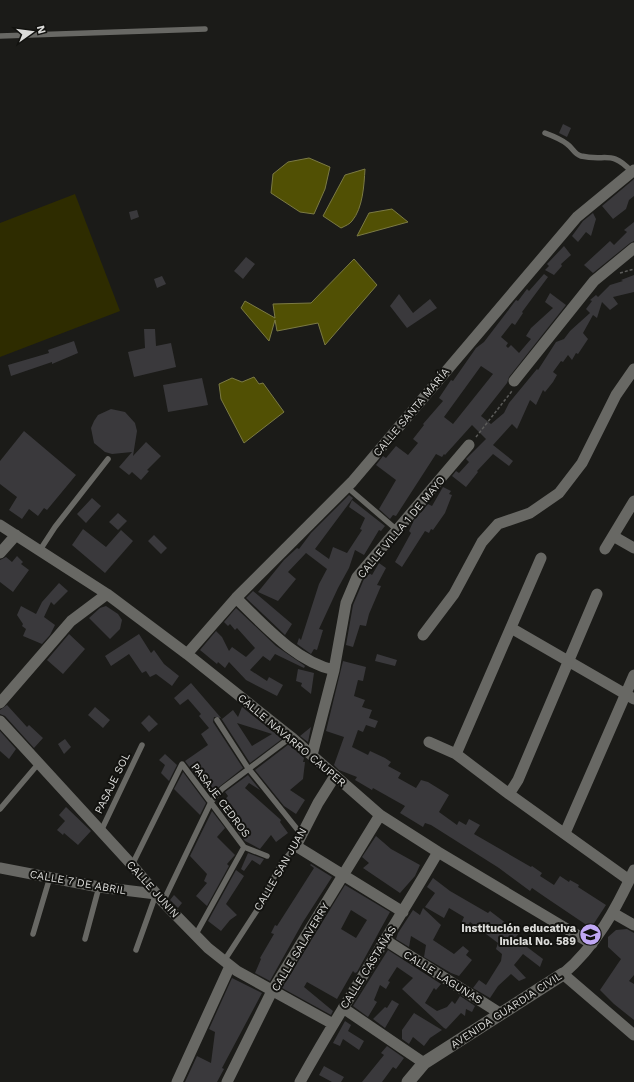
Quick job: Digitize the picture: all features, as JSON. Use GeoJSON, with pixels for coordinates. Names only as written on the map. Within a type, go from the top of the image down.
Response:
{"type":"FeatureCollection","features":[{"type":"Feature","properties":{"kind":"street","name":"CALLE SANTA MARÍA"},"geometry":{"type":"LineString","coordinates":[[187,654],[236,598],[347,487],[577,217],[633,171]]}},
{"type":"Feature","properties":{"kind":"street"},"geometry":{"type":"LineString","coordinates":[[514,381],[594,281],[634,248]]}},
{"type":"Feature","properties":{"kind":"street"},"geometry":{"type":"LineString","coordinates":[[423,635],[454,594],[482,542],[498,524],[530,513],[559,493],[582,463],[616,394],[634,369]]}},
{"type":"Feature","properties":{"kind":"street","name":"CALLE VILLA 1 DE MAYO"},"geometry":{"type":"LineString","coordinates":[[312,755],[327,669],[346,603],[357,577],[469,445]]}},
{"type":"Feature","properties":{"kind":"street"},"geometry":{"type":"LineString","coordinates":[[605,549],[634,501]]}},
{"type":"Feature","properties":{"kind":"street","name":"CALLE NAVARRO CAUPER"},"geometry":{"type":"LineString","coordinates":[[0,525],[107,594],[187,654],[291,737],[380,815],[438,852],[592,944]]}},
{"type":"Feature","properties":{"kind":"street"},"geometry":{"type":"LineString","coordinates":[[0,553],[16,535]]}},
{"type":"Feature","properties":{"kind":"street"},"geometry":{"type":"LineString","coordinates":[[613,536],[634,548]]}},
{"type":"Feature","properties":{"kind":"street"},"geometry":{"type":"LineString","coordinates":[[456,754],[541,558]]}},
{"type":"Feature","properties":{"kind":"street"},"geometry":{"type":"LineString","coordinates":[[0,703],[71,621],[107,594]]}},
{"type":"Feature","properties":{"kind":"street"},"geometry":{"type":"LineString","coordinates":[[509,794],[518,780],[597,594]]}},
{"type":"Feature","properties":{"kind":"street"},"geometry":{"type":"LineString","coordinates":[[236,598],[289,646],[327,669]]}},
{"type":"Feature","properties":{"kind":"street"},"geometry":{"type":"LineString","coordinates":[[511,628],[630,697]]}},
{"type":"Feature","properties":{"kind":"street"},"geometry":{"type":"LineString","coordinates":[[566,833],[630,697],[634,675]]}},
{"type":"Feature","properties":{"kind":"street","name":"CALLE JUNIN"},"geometry":{"type":"LineString","coordinates":[[0,721],[101,830],[159,898],[227,963],[272,991],[332,1024]]}},
{"type":"Feature","properties":{"kind":"street"},"geometry":{"type":"LineString","coordinates":[[429,742],[456,754],[509,794],[566,833],[632,875]]}},
{"type":"Feature","properties":{"kind":"street","name":"CALLE SAN JUAN"},"geometry":{"type":"LineString","coordinates":[[296,846],[299,832],[335,776]]}},
{"type":"Feature","properties":{"kind":"street","name":"CALLE SALAVERRY"},"geometry":{"type":"LineString","coordinates":[[227,1082],[272,991],[380,815]]}},
{"type":"Feature","properties":{"kind":"street"},"geometry":{"type":"LineString","coordinates":[[296,846],[403,912]]}},
{"type":"Feature","properties":{"kind":"street","name":"CALLE CASTAÑAS"},"geometry":{"type":"LineString","coordinates":[[300,1082],[332,1024],[403,912],[438,852]]}},
{"type":"Feature","properties":{"kind":"street","name":"CALLE 7 DE ABRIL"},"geometry":{"type":"LineString","coordinates":[[0,868],[159,898]]}},
{"type":"Feature","properties":{"kind":"street","name":"AVENIDA GUARDIA CIVIL"},"geometry":{"type":"LineString","coordinates":[[408,1082],[424,1063],[563,974],[592,944],[629,891],[632,875]]}},
{"type":"Feature","properties":{"kind":"street"},"geometry":{"type":"LineString","coordinates":[[613,913],[634,926]]}},
{"type":"Feature","properties":{"kind":"street","name":"CALLE LAGUNAS"},"geometry":{"type":"LineString","coordinates":[[385,940],[501,1014]]}},
{"type":"Feature","properties":{"kind":"street","name":"CALLE SAN JUAN"},"geometry":{"type":"LineString","coordinates":[[177,1082],[227,963]]}},
{"type":"Feature","properties":{"kind":"street"},"geometry":{"type":"LineString","coordinates":[[563,974],[634,1035]]}},
{"type":"Feature","properties":{"kind":"street"},"geometry":{"type":"LineString","coordinates":[[343,1008],[424,1063]]}},
{"type":"Feature","properties":{"kind":"lane"},"geometry":{"type":"LineString","coordinates":[[0,36],[205,30]]}},
{"type":"Feature","properties":{"kind":"lane"},"geometry":{"type":"LineString","coordinates":[[545,133],[562,141],[569,146],[574,153],[581,156],[615,157],[633,171]]}},
{"type":"Feature","properties":{"kind":"lane"},"geometry":{"type":"LineString","coordinates":[[40,550],[55,527],[108,459]]}},
{"type":"Feature","properties":{"kind":"lane"},"geometry":{"type":"LineString","coordinates":[[347,487],[397,530]]}},
{"type":"Feature","properties":{"kind":"lane"},"geometry":{"type":"LineString","coordinates":[[217,720],[248,768],[299,832]]}},
{"type":"Feature","properties":{"kind":"lane"},"geometry":{"type":"LineString","coordinates":[[136,950],[159,898],[211,802],[222,788],[291,737]]}},
{"type":"Feature","properties":{"kind":"lane","name":"PASAJE SOL"},"geometry":{"type":"LineString","coordinates":[[101,830],[142,745]]}},
{"type":"Feature","properties":{"kind":"lane"},"geometry":{"type":"LineString","coordinates":[[0,809],[39,763]]}},
{"type":"Feature","properties":{"kind":"lane","name":"PASAJE CEDROS"},"geometry":{"type":"LineString","coordinates":[[132,865],[182,764],[244,847],[267,856]]}},
{"type":"Feature","properties":{"kind":"lane","name":"CALLE SAN JUAN"},"geometry":{"type":"LineString","coordinates":[[227,963],[265,898],[281,864],[296,846]]}},
{"type":"Feature","properties":{"kind":"lane"},"geometry":{"type":"LineString","coordinates":[[196,934],[244,847]]}},
{"type":"Feature","properties":{"kind":"lane"},"geometry":{"type":"LineString","coordinates":[[33,934],[50,877]]}},
{"type":"Feature","properties":{"kind":"lane"},"geometry":{"type":"LineString","coordinates":[[86,939],[99,887]]}},
{"type":"Feature","properties":{"kind":"shaded area"},"geometry":{"type":"Polygon","coordinates":[[[309,158],[330,167],[325,189],[314,214],[300,212],[271,193],[273,174],[288,162],[309,158]]]}},
{"type":"Feature","properties":{"kind":"shaded area"},"geometry":{"type":"Polygon","coordinates":[[[365,169],[359,210],[351,222],[341,228],[323,216],[345,175],[365,169]]]}},
{"type":"Feature","properties":{"kind":"shaded area"},"geometry":{"type":"Polygon","coordinates":[[[75,194],[120,311],[0,357],[0,223],[75,194]]]}},
{"type":"Feature","properties":{"kind":"shaded area"},"geometry":{"type":"Polygon","coordinates":[[[392,209],[408,222],[357,236],[369,213],[392,209]]]}},
{"type":"Feature","properties":{"kind":"shaded area"},"geometry":{"type":"Polygon","coordinates":[[[354,259],[377,285],[325,345],[318,323],[277,331],[275,320],[269,341],[241,308],[245,301],[275,318],[273,304],[311,303],[354,259]]]}},
{"type":"Feature","properties":{"kind":"shaded area"},"geometry":{"type":"Polygon","coordinates":[[[254,377],[259,384],[263,383],[284,412],[244,443],[221,399],[219,384],[232,378],[242,382],[254,377]]]}},
{"type":"Feature","properties":{"kind":"building"},"geometry":{"type":"Polygon","coordinates":[[[563,124],[571,128],[567,137],[559,133],[563,124]]]}},
{"type":"Feature","properties":{"kind":"building"},"geometry":{"type":"Polygon","coordinates":[[[634,179],[634,196],[629,200],[626,209],[613,219],[602,206],[634,179]]]}},
{"type":"Feature","properties":{"kind":"building"},"geometry":{"type":"Polygon","coordinates":[[[137,210],[139,217],[131,220],[129,212],[137,210]]]}},
{"type":"Feature","properties":{"kind":"building"},"geometry":{"type":"Polygon","coordinates":[[[593,213],[596,219],[591,236],[586,232],[578,242],[572,236],[583,221],[593,213]]]}},
{"type":"Feature","properties":{"kind":"building"},"geometry":{"type":"Polygon","coordinates":[[[634,222],[634,241],[593,273],[584,265],[610,241],[614,245],[627,232],[624,230],[634,222]]]}},
{"type":"Feature","properties":{"kind":"building"},"geometry":{"type":"Polygon","coordinates":[[[564,246],[571,255],[561,264],[562,266],[554,275],[545,270],[549,266],[547,264],[564,246]]]}},
{"type":"Feature","properties":{"kind":"building"},"geometry":{"type":"Polygon","coordinates":[[[246,257],[255,264],[243,279],[234,271],[246,257]]]}},
{"type":"Feature","properties":{"kind":"building"},"geometry":{"type":"Polygon","coordinates":[[[544,274],[548,277],[522,312],[523,313],[515,325],[512,323],[501,337],[508,343],[506,346],[508,348],[511,345],[519,353],[531,339],[526,336],[531,328],[553,308],[545,302],[550,293],[566,305],[509,377],[507,383],[481,416],[491,424],[504,413],[509,403],[537,369],[538,370],[556,342],[564,339],[570,331],[590,313],[586,309],[592,301],[590,300],[596,295],[598,297],[610,285],[623,281],[621,280],[634,275],[634,292],[613,297],[618,304],[610,310],[602,302],[597,318],[593,315],[583,333],[588,339],[578,354],[576,353],[572,360],[568,355],[563,362],[561,361],[553,372],[557,375],[545,392],[543,390],[536,405],[530,400],[517,429],[512,424],[493,445],[513,461],[509,466],[493,454],[477,471],[478,472],[466,487],[452,476],[456,471],[459,473],[469,462],[466,459],[486,439],[472,425],[445,455],[444,454],[442,457],[436,454],[396,516],[393,515],[390,519],[379,509],[396,480],[376,465],[383,456],[386,458],[396,446],[408,455],[418,443],[413,439],[424,425],[423,424],[443,401],[439,398],[451,380],[453,381],[476,348],[484,342],[516,300],[518,301],[527,289],[529,291],[544,274]],[[481,366],[444,417],[453,424],[493,374],[481,366]]]}},
{"type":"Feature","properties":{"kind":"building"},"geometry":{"type":"Polygon","coordinates":[[[162,276],[166,284],[157,288],[154,279],[162,276]]]}},
{"type":"Feature","properties":{"kind":"building"},"geometry":{"type":"Polygon","coordinates":[[[399,294],[413,313],[430,299],[437,308],[407,328],[390,306],[399,294]]]}},
{"type":"Feature","properties":{"kind":"building"},"geometry":{"type":"Polygon","coordinates":[[[144,329],[155,329],[156,346],[171,343],[176,367],[134,377],[128,352],[145,348],[144,329]]]}},
{"type":"Feature","properties":{"kind":"building"},"geometry":{"type":"Polygon","coordinates":[[[74,341],[78,353],[52,364],[52,362],[11,376],[8,365],[49,353],[48,350],[74,341]]]}},
{"type":"Feature","properties":{"kind":"building"},"geometry":{"type":"Polygon","coordinates":[[[202,378],[208,405],[168,412],[163,385],[202,378]]]}},
{"type":"Feature","properties":{"kind":"building"},"geometry":{"type":"Polygon","coordinates":[[[111,409],[125,412],[135,423],[137,431],[133,456],[146,442],[161,456],[147,470],[149,471],[141,480],[132,472],[129,475],[119,467],[132,452],[112,454],[105,452],[94,443],[91,428],[94,421],[98,415],[111,409]]]}},
{"type":"Feature","properties":{"kind":"building"},"geometry":{"type":"Polygon","coordinates":[[[24,431],[76,475],[47,510],[44,508],[38,516],[29,509],[22,519],[9,510],[17,497],[0,484],[0,461],[24,431]]]}},
{"type":"Feature","properties":{"kind":"building"},"geometry":{"type":"Polygon","coordinates":[[[443,487],[451,491],[449,494],[452,495],[445,513],[433,530],[431,529],[429,533],[425,531],[402,567],[395,562],[411,533],[409,531],[414,520],[428,504],[432,506],[443,487]]]}},
{"type":"Feature","properties":{"kind":"building"},"geometry":{"type":"Polygon","coordinates":[[[349,495],[353,498],[315,549],[329,559],[333,547],[347,553],[362,530],[360,529],[365,518],[349,507],[352,500],[385,526],[381,531],[379,530],[364,555],[355,550],[349,568],[319,629],[323,630],[317,650],[314,649],[311,654],[297,644],[299,638],[301,640],[319,584],[327,569],[306,553],[288,572],[296,579],[278,601],[258,592],[284,560],[297,548],[299,549],[311,533],[349,495]]]}},
{"type":"Feature","properties":{"kind":"building"},"geometry":{"type":"Polygon","coordinates":[[[92,498],[101,506],[86,523],[77,514],[92,498]]]}},
{"type":"Feature","properties":{"kind":"building"},"geometry":{"type":"Polygon","coordinates":[[[118,513],[127,521],[118,530],[109,522],[118,513]]]}},
{"type":"Feature","properties":{"kind":"building"},"geometry":{"type":"Polygon","coordinates":[[[83,529],[106,547],[121,530],[133,541],[105,573],[72,545],[83,529]]]}},
{"type":"Feature","properties":{"kind":"building"},"geometry":{"type":"Polygon","coordinates":[[[154,535],[167,548],[161,554],[148,541],[154,535]]]}},
{"type":"Feature","properties":{"kind":"building"},"geometry":{"type":"Polygon","coordinates":[[[17,556],[23,562],[21,564],[29,570],[13,592],[0,582],[0,560],[6,557],[12,562],[17,556]]]}},
{"type":"Feature","properties":{"kind":"building"},"geometry":{"type":"Polygon","coordinates":[[[379,563],[386,568],[377,585],[381,586],[369,614],[366,626],[360,625],[353,647],[346,645],[353,605],[364,579],[369,573],[372,575],[379,563]]]}},
{"type":"Feature","properties":{"kind":"building"},"geometry":{"type":"Polygon","coordinates":[[[59,583],[68,591],[54,605],[51,602],[44,617],[55,625],[50,635],[42,644],[23,636],[26,629],[22,626],[23,624],[17,615],[21,606],[36,614],[42,602],[59,583]]]}},
{"type":"Feature","properties":{"kind":"building"},"geometry":{"type":"Polygon","coordinates":[[[253,591],[292,624],[285,635],[246,598],[253,591]]]}},
{"type":"Feature","properties":{"kind":"building"},"geometry":{"type":"Polygon","coordinates":[[[106,606],[118,614],[122,620],[120,629],[110,639],[89,618],[100,608],[106,606]]]}},
{"type":"Feature","properties":{"kind":"building"},"geometry":{"type":"Polygon","coordinates":[[[236,608],[276,646],[305,666],[304,668],[275,654],[270,661],[263,656],[250,670],[267,681],[269,677],[283,685],[277,696],[246,680],[229,662],[225,668],[218,662],[217,664],[200,650],[216,631],[222,637],[229,651],[232,647],[246,657],[255,648],[237,628],[235,630],[230,624],[228,626],[224,622],[236,608]]]}},
{"type":"Feature","properties":{"kind":"building"},"geometry":{"type":"Polygon","coordinates":[[[69,634],[85,649],[63,674],[47,660],[69,634]]]}},
{"type":"Feature","properties":{"kind":"building"},"geometry":{"type":"Polygon","coordinates":[[[139,634],[151,653],[154,650],[164,664],[179,676],[172,686],[156,674],[150,677],[146,671],[142,673],[129,654],[111,666],[105,656],[139,634]]]}},
{"type":"Feature","properties":{"kind":"building"},"geometry":{"type":"Polygon","coordinates":[[[377,654],[397,660],[395,666],[375,661],[377,654]]]}},
{"type":"Feature","properties":{"kind":"building"},"geometry":{"type":"Polygon","coordinates":[[[343,661],[366,667],[363,681],[358,680],[354,696],[365,700],[362,707],[372,710],[369,718],[378,721],[375,728],[366,725],[363,732],[358,730],[352,747],[368,755],[370,751],[385,758],[391,762],[388,766],[401,773],[398,778],[416,788],[421,780],[428,782],[449,795],[439,812],[457,825],[459,821],[466,825],[469,819],[480,825],[474,834],[531,867],[532,866],[542,873],[540,876],[554,885],[560,876],[569,882],[570,880],[579,885],[578,887],[606,905],[591,928],[532,888],[530,891],[499,868],[431,825],[425,823],[423,827],[400,813],[405,806],[373,788],[372,790],[355,780],[357,777],[339,770],[334,765],[344,737],[326,731],[343,661]]]}},
{"type":"Feature","properties":{"kind":"building"},"geometry":{"type":"Polygon","coordinates":[[[298,669],[314,673],[311,694],[301,686],[302,683],[296,681],[298,669]]]}},
{"type":"Feature","properties":{"kind":"building"},"geometry":{"type":"Polygon","coordinates":[[[191,683],[222,719],[233,710],[238,717],[242,707],[282,739],[250,763],[221,718],[214,717],[213,722],[243,768],[210,794],[185,761],[208,745],[201,734],[209,728],[199,716],[201,714],[188,699],[180,705],[174,698],[191,683]],[[237,723],[252,746],[272,734],[237,723]]]}},
{"type":"Feature","properties":{"kind":"building"},"geometry":{"type":"Polygon","coordinates":[[[7,705],[27,727],[29,725],[43,738],[34,748],[5,716],[0,714],[0,710],[7,705]]]}},
{"type":"Feature","properties":{"kind":"building"},"geometry":{"type":"Polygon","coordinates":[[[95,707],[110,720],[103,728],[88,715],[95,707]]]}},
{"type":"Feature","properties":{"kind":"building"},"geometry":{"type":"Polygon","coordinates":[[[149,715],[158,724],[149,732],[141,723],[149,715]]]}},
{"type":"Feature","properties":{"kind":"building"},"geometry":{"type":"Polygon","coordinates":[[[311,727],[308,742],[300,736],[311,727]]]}},
{"type":"Feature","properties":{"kind":"building"},"geometry":{"type":"Polygon","coordinates":[[[0,731],[16,749],[9,759],[0,751],[0,731]]]}},
{"type":"Feature","properties":{"kind":"building"},"geometry":{"type":"Polygon","coordinates":[[[65,739],[71,747],[64,754],[58,744],[65,739]]]}},
{"type":"Feature","properties":{"kind":"building"},"geometry":{"type":"Polygon","coordinates":[[[289,744],[304,758],[303,762],[305,762],[303,779],[290,790],[305,800],[296,814],[284,806],[255,770],[289,744]]]}},
{"type":"Feature","properties":{"kind":"building"},"geometry":{"type":"Polygon","coordinates":[[[165,754],[177,765],[169,781],[161,773],[165,765],[159,760],[165,754]]]}},
{"type":"Feature","properties":{"kind":"building"},"geometry":{"type":"Polygon","coordinates":[[[183,772],[206,803],[200,815],[174,789],[183,772]]]}},
{"type":"Feature","properties":{"kind":"building"},"geometry":{"type":"Polygon","coordinates":[[[248,775],[260,790],[249,783],[245,788],[281,820],[280,822],[288,833],[276,842],[271,835],[260,849],[245,841],[219,807],[228,796],[225,792],[248,775]]]}},
{"type":"Feature","properties":{"kind":"building"},"geometry":{"type":"Polygon","coordinates":[[[66,807],[91,831],[78,845],[64,833],[63,835],[57,830],[65,821],[59,815],[66,807]]]}},
{"type":"Feature","properties":{"kind":"building"},"geometry":{"type":"Polygon","coordinates":[[[212,811],[225,828],[217,837],[235,855],[227,864],[229,866],[207,906],[196,896],[207,883],[204,881],[207,874],[190,856],[212,811]]]}},
{"type":"Feature","properties":{"kind":"building"},"geometry":{"type":"Polygon","coordinates":[[[376,836],[391,849],[420,865],[415,876],[400,893],[363,868],[369,863],[362,857],[376,836]]]}},
{"type":"Feature","properties":{"kind":"building"},"geometry":{"type":"Polygon","coordinates":[[[248,853],[264,859],[260,865],[252,860],[244,871],[241,869],[248,853]]]}},
{"type":"Feature","properties":{"kind":"building"},"geometry":{"type":"Polygon","coordinates":[[[311,864],[332,877],[303,922],[270,981],[255,973],[261,959],[260,958],[274,934],[271,933],[275,925],[277,926],[314,868],[310,865],[311,864]]]}},
{"type":"Feature","properties":{"kind":"building"},"geometry":{"type":"Polygon","coordinates":[[[236,870],[244,876],[226,904],[237,915],[230,920],[221,931],[208,921],[236,870]]]}},
{"type":"Feature","properties":{"kind":"building"},"geometry":{"type":"Polygon","coordinates":[[[433,878],[450,891],[488,913],[490,911],[519,933],[515,938],[543,959],[540,967],[523,954],[514,965],[526,978],[519,981],[511,974],[498,986],[490,998],[473,988],[479,980],[486,985],[501,961],[502,954],[496,949],[498,943],[470,922],[466,929],[460,926],[464,917],[449,908],[444,918],[425,907],[435,893],[427,887],[433,878]]]}},
{"type":"Feature","properties":{"kind":"building"},"geometry":{"type":"Polygon","coordinates":[[[345,885],[390,912],[357,972],[355,973],[353,971],[337,999],[307,982],[304,987],[333,1011],[331,1015],[282,988],[345,885]],[[351,910],[341,929],[356,938],[367,920],[351,910]]]}},
{"type":"Feature","properties":{"kind":"building"},"geometry":{"type":"Polygon","coordinates":[[[174,895],[182,903],[178,908],[170,900],[174,895]]]}},
{"type":"Feature","properties":{"kind":"building"},"geometry":{"type":"Polygon","coordinates":[[[423,908],[441,925],[433,940],[454,954],[463,946],[469,951],[466,955],[472,960],[459,976],[424,957],[426,945],[411,936],[409,947],[396,939],[398,933],[413,910],[420,915],[423,908]]]}},
{"type":"Feature","properties":{"kind":"building"},"geometry":{"type":"Polygon","coordinates":[[[627,929],[634,933],[634,975],[629,981],[634,984],[634,1020],[614,1004],[600,990],[621,959],[608,947],[608,937],[616,930],[627,929]]]}},
{"type":"Feature","properties":{"kind":"building"},"geometry":{"type":"Polygon","coordinates":[[[388,950],[441,984],[436,990],[434,988],[425,1003],[437,1011],[447,1007],[452,1001],[455,1004],[460,996],[475,1006],[472,1012],[466,1009],[465,1016],[461,1013],[446,1029],[444,1028],[402,989],[413,978],[397,967],[388,981],[390,982],[386,989],[380,985],[374,1000],[377,1002],[368,1017],[353,1006],[388,950]]]}},
{"type":"Feature","properties":{"kind":"building"},"geometry":{"type":"Polygon","coordinates":[[[232,978],[262,993],[222,1068],[224,1069],[217,1082],[185,1082],[197,1056],[211,1063],[215,1032],[209,1029],[232,978]]]}},
{"type":"Feature","properties":{"kind":"building"},"geometry":{"type":"Polygon","coordinates":[[[392,1000],[399,1004],[385,1028],[373,1019],[385,1007],[387,1008],[392,1000]]]}},
{"type":"Feature","properties":{"kind":"building"},"geometry":{"type":"Polygon","coordinates":[[[414,1013],[442,1030],[430,1038],[424,1046],[413,1037],[409,1044],[402,1039],[402,1030],[414,1013]]]}},
{"type":"Feature","properties":{"kind":"building"},"geometry":{"type":"Polygon","coordinates":[[[345,1021],[351,1025],[348,1031],[364,1041],[359,1050],[343,1039],[340,1046],[333,1043],[345,1021]]]}},
{"type":"Feature","properties":{"kind":"building"},"geometry":{"type":"Polygon","coordinates":[[[387,1046],[404,1058],[396,1069],[393,1067],[382,1082],[362,1082],[384,1055],[381,1053],[387,1046]]]}},
{"type":"Feature","properties":{"kind":"building"},"geometry":{"type":"Polygon","coordinates":[[[324,1066],[344,1077],[341,1082],[332,1082],[319,1075],[324,1066]]]}},
{"type":"Feature","properties":{"kind":"place","name":"Institución educativa inicial No. 589"},"geometry":{"type":"Point","coordinates":[591,934]}}]}
